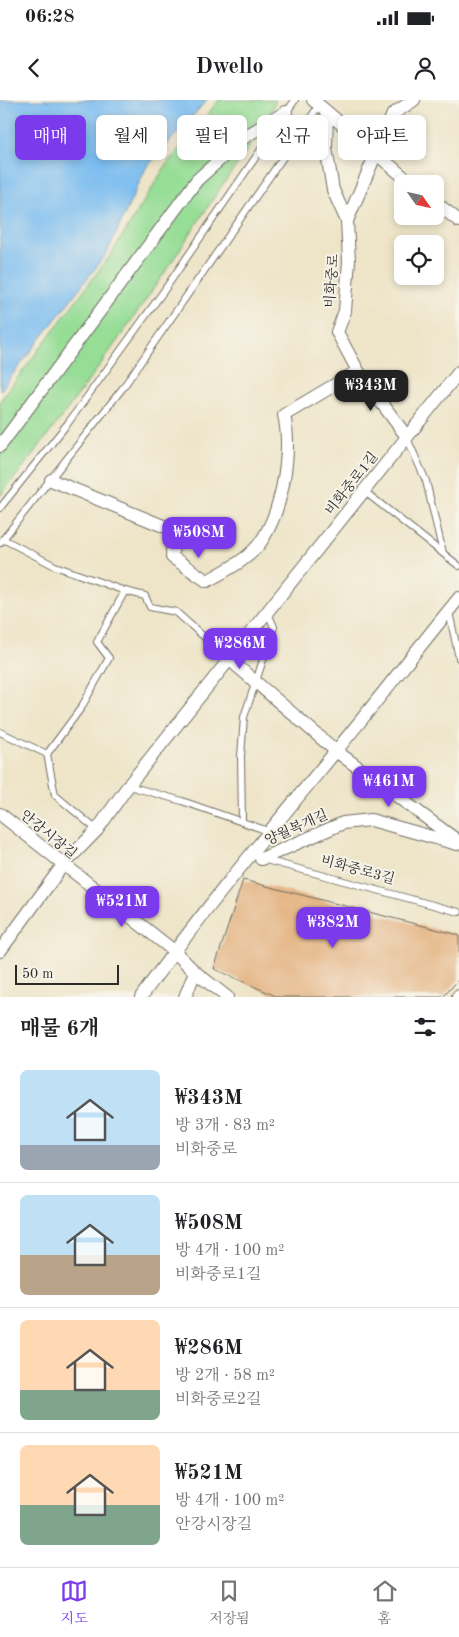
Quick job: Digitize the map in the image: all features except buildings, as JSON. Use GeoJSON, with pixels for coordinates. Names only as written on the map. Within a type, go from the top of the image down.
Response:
{"type":"FeatureCollection","features":[{"type":"Feature","properties":{"kind":"street","name":"비화중로"},"geometry":{"type":"LineString","coordinates":[[393,115],[414,100]]}},
{"type":"Feature","properties":{"kind":"street"},"geometry":{"type":"LineString","coordinates":[[320,104],[338,120]]}},
{"type":"Feature","properties":{"kind":"street","name":"비화중로"},"geometry":{"type":"LineString","coordinates":[[320,104],[333,190],[347,221],[349,261],[345,311],[337,332],[358,371],[407,437]]}},
{"type":"Feature","properties":{"kind":"street"},"geometry":{"type":"LineString","coordinates":[[0,446],[197,180],[246,136],[286,112]]}},
{"type":"Feature","properties":{"kind":"street","name":"비화중로"},"geometry":{"type":"LineString","coordinates":[[347,221],[371,160]]}},
{"type":"Feature","properties":{"kind":"street"},"geometry":{"type":"LineString","coordinates":[[383,160],[401,175]]}},
{"type":"Feature","properties":{"kind":"street"},"geometry":{"type":"LineString","coordinates":[[444,209],[459,221]]}},
{"type":"Feature","properties":{"kind":"street"},"geometry":{"type":"LineString","coordinates":[[51,480],[173,530],[172,556],[207,581],[241,562],[264,538],[282,492],[288,434],[284,415],[358,371]]}},
{"type":"Feature","properties":{"kind":"street","name":"비화중로1길"},"geometry":{"type":"LineString","coordinates":[[0,951],[64,865],[97,830],[128,786],[459,372]]}},
{"type":"Feature","properties":{"kind":"street"},"geometry":{"type":"LineString","coordinates":[[141,997],[174,951],[254,858],[268,831],[336,752],[459,598]]}},
{"type":"Feature","properties":{"kind":"street"},"geometry":{"type":"LineString","coordinates":[[230,660],[336,752],[459,843]]}},
{"type":"Feature","properties":{"kind":"street","name":"안강시장길"},"geometry":{"type":"LineString","coordinates":[[0,814],[174,951],[195,972],[227,997]]}},
{"type":"Feature","properties":{"kind":"street","name":"양월복개길"},"geometry":{"type":"LineString","coordinates":[[254,858],[343,822],[371,820],[459,843]]}},
{"type":"Feature","properties":{"kind":"street"},"geometry":{"type":"LineString","coordinates":[[185,997],[195,972]]}},
{"type":"Feature","properties":{"kind":"lane"},"geometry":{"type":"LineString","coordinates":[[0,508],[68,423],[163,292],[295,100]]}},
{"type":"Feature","properties":{"kind":"lane"},"geometry":{"type":"LineString","coordinates":[[230,660],[176,612],[150,607],[145,596],[125,591],[55,566],[2,541],[128,381],[320,104]]}},
{"type":"Feature","properties":{"kind":"lane"},"geometry":{"type":"LineString","coordinates":[[407,437],[426,481],[443,553]]}},
{"type":"Feature","properties":{"kind":"lane"},"geometry":{"type":"LineString","coordinates":[[364,491],[459,566]]}},
{"type":"Feature","properties":{"kind":"lane"},"geometry":{"type":"LineString","coordinates":[[97,830],[56,795],[47,754],[81,708],[109,658],[97,642],[125,591]]}},
{"type":"Feature","properties":{"kind":"lane"},"geometry":{"type":"LineString","coordinates":[[448,611],[459,658]]}},
{"type":"Feature","properties":{"kind":"lane"},"geometry":{"type":"LineString","coordinates":[[242,821],[240,756],[244,717],[274,628],[268,613]]}},
{"type":"Feature","properties":{"kind":"lane"},"geometry":{"type":"LineString","coordinates":[[0,732],[47,754]]}},
{"type":"Feature","properties":{"kind":"lane"},"geometry":{"type":"LineString","coordinates":[[128,786],[182,801],[268,831]]}},
{"type":"Feature","properties":{"kind":"lane","name":"비화중로3길"},"geometry":{"type":"LineString","coordinates":[[254,858],[459,912]]}},
{"type":"Feature","properties":{"kind":"green space"},"geometry":{"type":"Polygon","coordinates":[[[219,100],[276,100],[269,115],[257,115],[257,135],[247,150],[247,115],[207,115],[219,100]]]}},
{"type":"Feature","properties":{"kind":"green space"},"geometry":{"type":"Polygon","coordinates":[[[177,152],[177,160],[240,160],[137,313],[84,387],[0,496],[0,401],[112,253],[166,165],[177,152]]]}},
{"type":"Feature","properties":{"kind":"water"},"geometry":{"type":"Polygon","coordinates":[[[0,100],[207,100],[194,115],[177,115],[177,133],[167,145],[167,115],[96,115],[96,160],[153,160],[146,168],[107,253],[0,391],[0,100]]]}}]}
